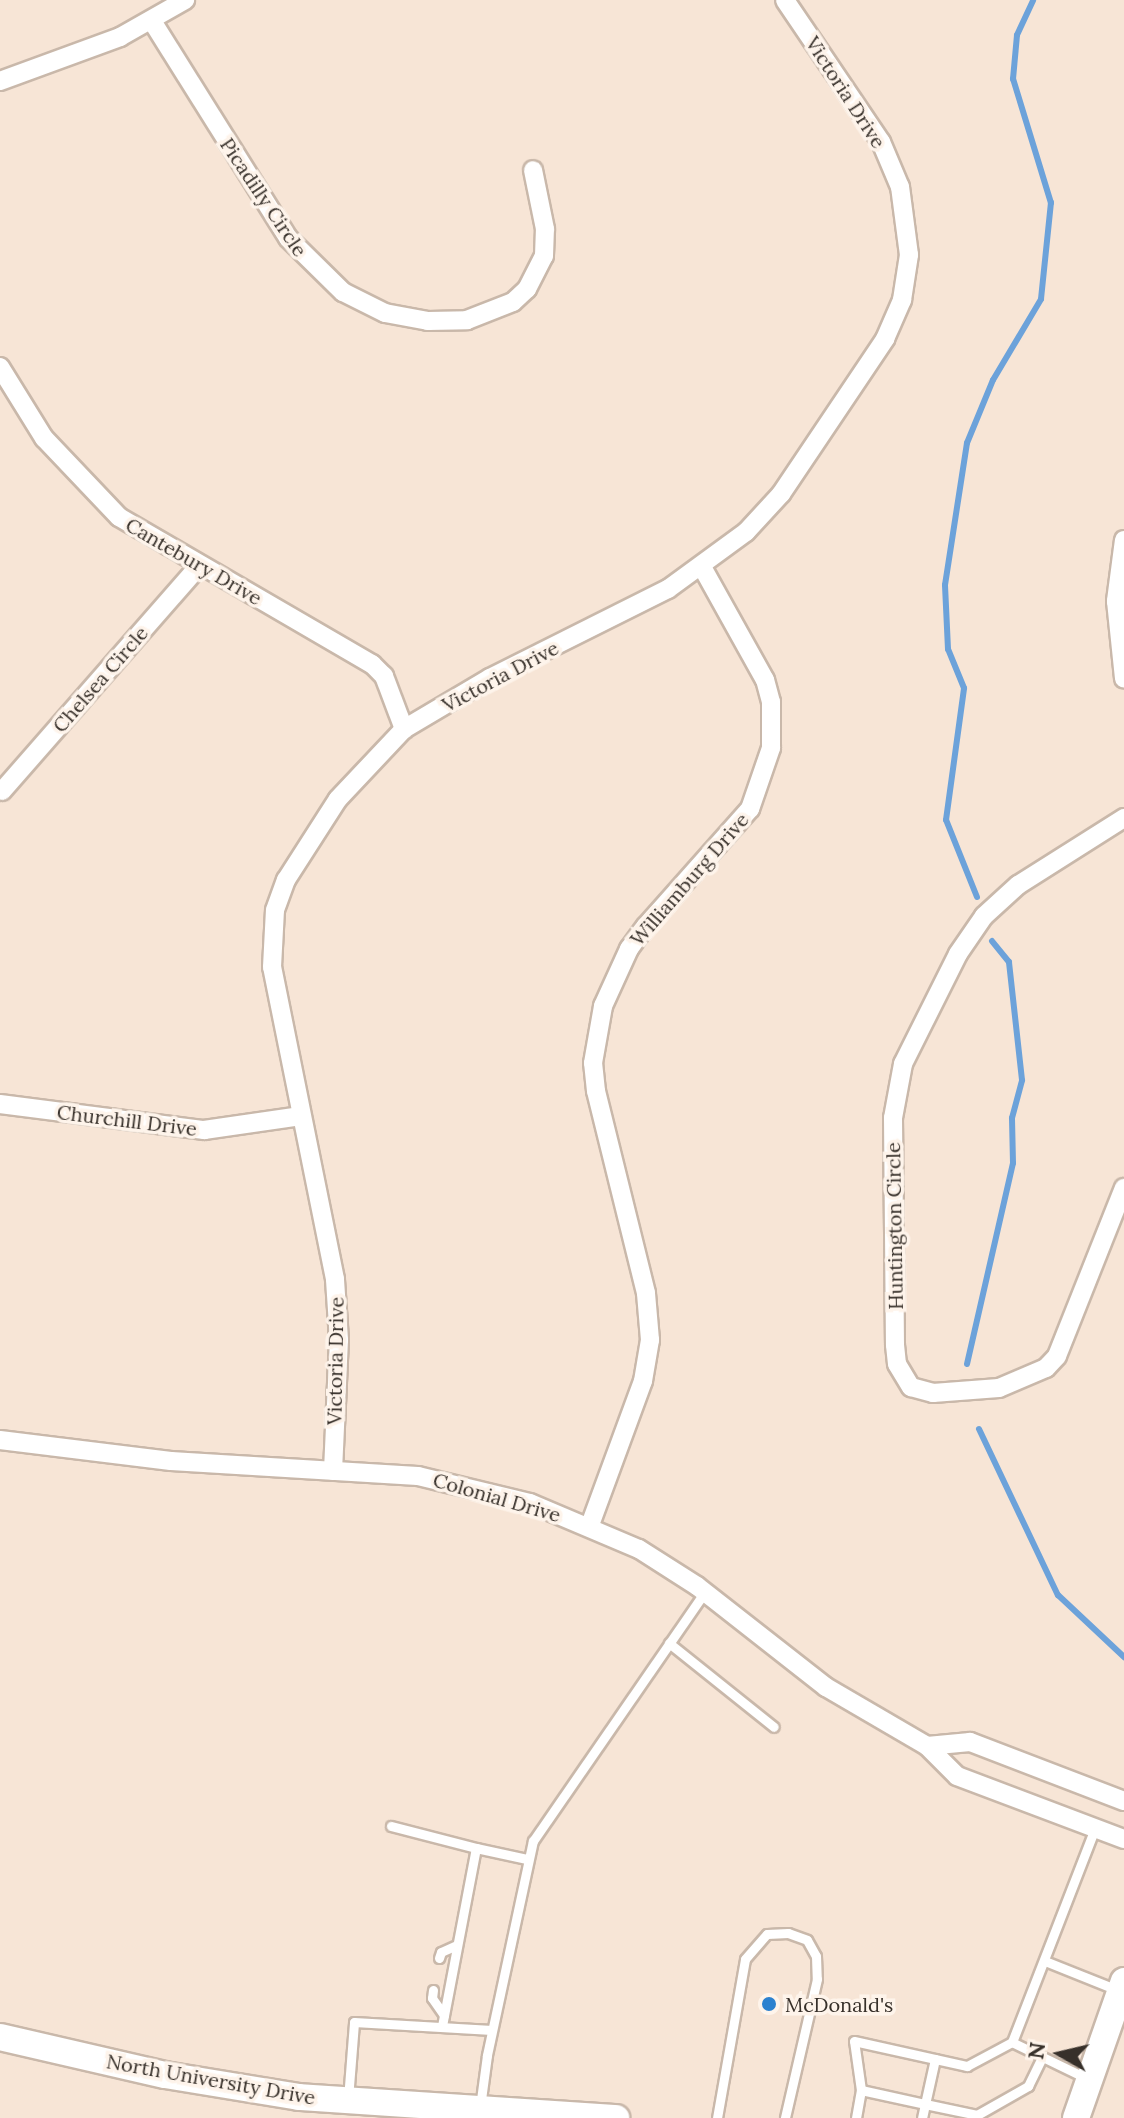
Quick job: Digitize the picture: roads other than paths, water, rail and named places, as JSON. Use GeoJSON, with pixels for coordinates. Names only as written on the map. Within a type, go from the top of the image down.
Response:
{"type":"FeatureCollection","features":[{"type":"Feature","properties":{"kind":"main road"},"geometry":{"type":"LineString","coordinates":[[1076,2118],[1122,1986]]}},
{"type":"Feature","properties":{"kind":"main road","name":"North University Drive"},"geometry":{"type":"LineString","coordinates":[[0,2037],[165,2075],[333,2104],[616,2118]]}},
{"type":"Feature","properties":{"kind":"street"},"geometry":{"type":"LineString","coordinates":[[0,81],[152,21],[185,0]]}},
{"type":"Feature","properties":{"kind":"street","name":"Victoria Drive"},"geometry":{"type":"LineString","coordinates":[[333,1471],[339,1340],[335,1279],[272,967],[275,910],[286,880],[338,799],[404,729],[490,678],[620,615],[702,567],[781,494],[885,339],[907,277],[906,210],[892,164],[791,2]]}},
{"type":"Feature","properties":{"kind":"street","name":"Picadilly Circle"},"geometry":{"type":"LineString","coordinates":[[152,21],[304,259],[343,292],[385,313],[428,321],[467,320],[520,296],[539,272],[544,256],[545,229],[533,170]]}},
{"type":"Feature","properties":{"kind":"street","name":"Cantebury Drive"},"geometry":{"type":"LineString","coordinates":[[2,376],[44,438],[119,517],[372,664],[384,676],[404,729]]}},
{"type":"Feature","properties":{"kind":"street"},"geometry":{"type":"LineString","coordinates":[[1124,540],[1116,601],[1124,679]]}},
{"type":"Feature","properties":{"kind":"street","name":"Chelsea Circle"},"geometry":{"type":"LineString","coordinates":[[2,791],[199,566]]}},
{"type":"Feature","properties":{"kind":"street","name":"Williamburg Drive"},"geometry":{"type":"LineString","coordinates":[[590,1525],[643,1381],[650,1340],[646,1293],[596,1091],[593,1063],[603,1006],[629,949],[646,926],[750,809],[771,748],[771,702],[765,680],[702,567]]}},
{"type":"Feature","properties":{"kind":"street","name":"Huntington Circle"},"geometry":{"type":"LineString","coordinates":[[1124,818],[1018,885],[984,916],[958,954],[903,1064],[893,1118],[895,1345],[897,1364],[911,1387],[933,1393],[999,1388],[1046,1368],[1057,1356],[1124,1188]]}},
{"type":"Feature","properties":{"kind":"street","name":"Churchill Drive"},"geometry":{"type":"LineString","coordinates":[[0,1104],[204,1130],[301,1116]]}},
{"type":"Feature","properties":{"kind":"street","name":"Colonial Drive"},"geometry":{"type":"LineString","coordinates":[[0,1440],[171,1461],[449,1481],[590,1525],[639,1549],[705,1592],[826,1687],[927,1746],[957,1776],[1124,1839]]}},
{"type":"Feature","properties":{"kind":"street"},"geometry":{"type":"LineString","coordinates":[[927,1746],[970,1742],[1124,1801]]}},
{"type":"Feature","properties":{"kind":"lane"},"geometry":{"type":"LineString","coordinates":[[480,2110],[492,2030],[533,1841],[705,1592]]}},
{"type":"Feature","properties":{"kind":"lane"},"geometry":{"type":"LineString","coordinates":[[669,1643],[774,1727]]}},
{"type":"Feature","properties":{"kind":"lane"},"geometry":{"type":"LineString","coordinates":[[391,1826],[527,1859]]}},
{"type":"Feature","properties":{"kind":"lane"},"geometry":{"type":"LineString","coordinates":[[856,2118],[861,2090],[854,2041],[967,2066],[1012,2042],[1095,1828]]}},
{"type":"Feature","properties":{"kind":"lane"},"geometry":{"type":"LineString","coordinates":[[442,2026],[476,1848]]}},
{"type":"Feature","properties":{"kind":"lane"},"geometry":{"type":"LineString","coordinates":[[717,2118],[745,1959],[767,1934],[788,1933],[807,1940],[816,1956],[817,1979],[785,2118]]}},
{"type":"Feature","properties":{"kind":"lane"},"geometry":{"type":"LineString","coordinates":[[439,1958],[441,1952],[457,1945]]}},
{"type":"Feature","properties":{"kind":"lane"},"geometry":{"type":"LineString","coordinates":[[1045,1961],[1122,1986]]}},
{"type":"Feature","properties":{"kind":"lane"},"geometry":{"type":"LineString","coordinates":[[433,1990],[432,1998],[444,2015]]}},
{"type":"Feature","properties":{"kind":"lane"},"geometry":{"type":"LineString","coordinates":[[333,2104],[354,2022],[492,2030]]}},
{"type":"Feature","properties":{"kind":"lane"},"geometry":{"type":"LineString","coordinates":[[1012,2042],[1089,2080]]}},
{"type":"Feature","properties":{"kind":"lane"},"geometry":{"type":"LineString","coordinates":[[861,2090],[977,2115],[1028,2086],[1042,2057]]}},
{"type":"Feature","properties":{"kind":"lane"},"geometry":{"type":"LineString","coordinates":[[922,2118],[935,2059]]}},
{"type":"Feature","properties":{"kind":"waterway"},"geometry":{"type":"LineString","coordinates":[[977,897],[946,820],[964,688],[948,649],[945,585],[967,443],[993,380],[1041,299],[1051,203],[1013,79],[1017,35],[1033,0]]}},
{"type":"Feature","properties":{"kind":"waterway"},"geometry":{"type":"LineString","coordinates":[[967,1364],[1013,1163],[1012,1118],[1022,1080],[1009,962],[992,941]]}},
{"type":"Feature","properties":{"kind":"waterway"},"geometry":{"type":"LineString","coordinates":[[979,1429],[1058,1595],[1124,1657]]}},
{"type":"Feature","properties":{"kind":"place","name":"McDonald's"},"geometry":{"type":"Point","coordinates":[769,2004]}}]}
